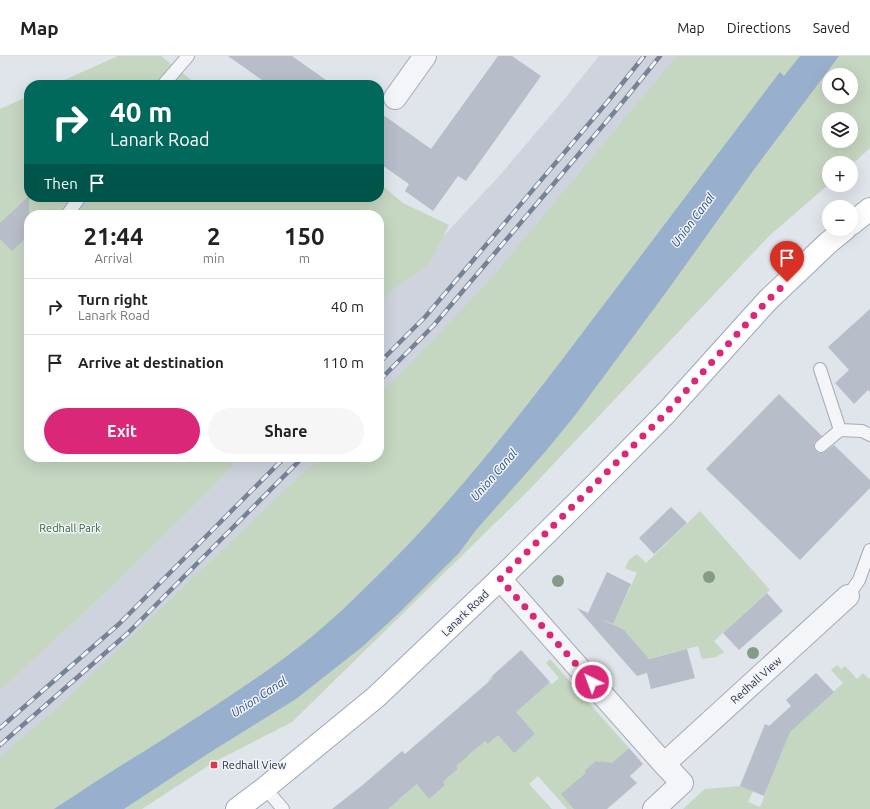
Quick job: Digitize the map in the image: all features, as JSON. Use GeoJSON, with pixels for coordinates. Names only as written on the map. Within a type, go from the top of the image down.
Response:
{"type":"FeatureCollection","features":[{"type":"Feature","properties":{"kind":"main road"},"geometry":{"type":"LineString","coordinates":[[858,218],[870,209]]}},
{"type":"Feature","properties":{"kind":"main road","name":"Lanark Road"},"geometry":{"type":"LineString","coordinates":[[237,809],[265,788],[376,697],[500,579],[666,413],[767,301],[836,236]]}},
{"type":"Feature","properties":{"kind":"street"},"geometry":{"type":"LineString","coordinates":[[395,98],[425,56]]}},
{"type":"Feature","properties":{"kind":"street"},"geometry":{"type":"LineString","coordinates":[[500,579],[682,784],[654,809]]}},
{"type":"Feature","properties":{"kind":"street","name":"Redhall View"},"geometry":{"type":"LineString","coordinates":[[664,764],[848,596]]}},
{"type":"Feature","properties":{"kind":"lane"},"geometry":{"type":"LineString","coordinates":[[167,80],[188,56]]}},
{"type":"Feature","properties":{"kind":"lane"},"geometry":{"type":"LineString","coordinates":[[820,369],[840,430]]}},
{"type":"Feature","properties":{"kind":"lane"},"geometry":{"type":"LineString","coordinates":[[821,446],[840,430],[862,431],[870,435]]}},
{"type":"Feature","properties":{"kind":"lane"},"geometry":{"type":"LineString","coordinates":[[848,596],[859,580],[870,550]]}},
{"type":"Feature","properties":{"kind":"lane"},"geometry":{"type":"LineString","coordinates":[[265,788],[283,809]]}},
{"type":"Feature","properties":{"kind":"shaded area"},"geometry":{"type":"Polygon","coordinates":[[[599,56],[755,56],[646,219],[384,458],[384,299],[500,175],[599,56]]]}},
{"type":"Feature","properties":{"kind":"shaded area"},"geometry":{"type":"Polygon","coordinates":[[[235,462],[380,462],[0,809],[0,691],[124,575],[215,485],[235,462]]]}},
{"type":"Feature","properties":{"kind":"green space"},"geometry":{"type":"Polygon","coordinates":[[[118,56],[161,56],[192,80],[64,80],[118,56]]]}},
{"type":"Feature","properties":{"kind":"green space"},"geometry":{"type":"Polygon","coordinates":[[[677,56],[870,56],[870,148],[858,159],[858,156],[822,156],[822,190],[769,236],[528,491],[292,722],[214,762],[142,809],[0,809],[0,757],[58,707],[315,462],[384,462],[384,391],[488,282],[677,56]]]}},
{"type":"Feature","properties":{"kind":"green space","name":"Redhall Park"},"geometry":{"type":"Polygon","coordinates":[[[24,98],[24,202],[384,202],[384,187],[403,203],[449,225],[428,266],[396,287],[384,299],[384,210],[24,210],[24,462],[235,462],[215,485],[124,575],[0,691],[0,109],[24,98]]]}},
{"type":"Feature","properties":{"kind":"green space"},"geometry":{"type":"Polygon","coordinates":[[[700,511],[770,590],[714,641],[724,652],[716,657],[702,659],[698,646],[632,663],[638,647],[626,632],[607,636],[637,573],[625,568],[629,560],[637,554],[646,563],[700,511]]]}},
{"type":"Feature","properties":{"kind":"green space"},"geometry":{"type":"Polygon","coordinates":[[[550,659],[629,748],[606,770],[599,761],[596,761],[584,771],[593,781],[574,809],[567,809],[538,776],[529,784],[552,809],[386,809],[365,783],[376,774],[399,800],[417,784],[445,785],[412,748],[416,744],[447,779],[458,769],[451,760],[463,750],[468,756],[479,746],[451,714],[454,712],[477,738],[480,735],[488,744],[495,738],[487,729],[490,726],[514,752],[535,734],[488,680],[492,676],[521,707],[549,682],[552,684],[559,678],[546,663],[550,659]]]}},
{"type":"Feature","properties":{"kind":"green space"},"geometry":{"type":"Polygon","coordinates":[[[837,665],[841,669],[845,666],[857,679],[863,673],[869,679],[870,678],[870,809],[683,809],[705,789],[740,786],[753,791],[748,802],[760,807],[789,734],[770,726],[803,720],[843,683],[831,670],[837,665]]]}},
{"type":"Feature","properties":{"kind":"water","name":"Union Canal"},"geometry":{"type":"Polygon","coordinates":[[[800,56],[839,56],[830,68],[822,68],[822,79],[576,414],[545,452],[476,530],[459,553],[399,613],[362,647],[296,699],[209,753],[124,809],[54,809],[214,706],[276,664],[329,622],[399,554],[456,492],[509,428],[780,72],[784,76],[800,56]]]}},
{"type":"Feature","properties":{"kind":"building"},"geometry":{"type":"Polygon","coordinates":[[[228,56],[292,56],[326,80],[262,80],[228,56]]]}},
{"type":"Feature","properties":{"kind":"building"},"geometry":{"type":"Polygon","coordinates":[[[498,56],[512,56],[541,76],[466,181],[458,176],[433,211],[405,191],[409,184],[384,166],[384,116],[431,149],[498,56]]]}},
{"type":"Feature","properties":{"kind":"building"},"geometry":{"type":"Polygon","coordinates":[[[24,201],[24,202],[29,202],[29,210],[24,210],[24,240],[12,251],[0,239],[0,223],[24,201]]]}},
{"type":"Feature","properties":{"kind":"building"},"geometry":{"type":"Polygon","coordinates":[[[870,309],[870,392],[868,390],[854,404],[835,383],[849,370],[828,347],[870,309]]]}},
{"type":"Feature","properties":{"kind":"building"},"geometry":{"type":"Polygon","coordinates":[[[779,394],[822,436],[814,443],[814,448],[816,451],[823,453],[834,445],[870,480],[870,488],[800,560],[706,469],[779,394]]]}},
{"type":"Feature","properties":{"kind":"building"},"geometry":{"type":"Polygon","coordinates":[[[671,507],[687,523],[654,554],[639,538],[671,507]]]}},
{"type":"Feature","properties":{"kind":"building"},"geometry":{"type":"Polygon","coordinates":[[[607,572],[631,584],[613,624],[601,619],[624,630],[649,659],[687,649],[695,678],[651,689],[647,673],[637,676],[577,608],[588,613],[607,572]]]}},
{"type":"Feature","properties":{"kind":"building"},"geometry":{"type":"Polygon","coordinates":[[[767,593],[783,611],[739,650],[723,633],[767,593]]]}},
{"type":"Feature","properties":{"kind":"building"},"geometry":{"type":"Polygon","coordinates":[[[521,650],[550,682],[516,712],[535,734],[514,753],[498,735],[488,744],[485,741],[456,766],[458,769],[443,782],[445,785],[429,799],[417,784],[388,809],[332,809],[402,751],[405,754],[493,678],[492,676],[521,650]]]}},
{"type":"Feature","properties":{"kind":"building"},"geometry":{"type":"Polygon","coordinates":[[[816,673],[834,692],[790,732],[764,796],[740,786],[765,724],[769,726],[791,706],[786,700],[816,673]]]}},
{"type":"Feature","properties":{"kind":"building"},"geometry":{"type":"Polygon","coordinates":[[[629,748],[643,764],[630,776],[637,783],[607,809],[574,809],[561,794],[586,773],[584,771],[596,761],[612,763],[629,748]]]}},
{"type":"Feature","properties":{"kind":"railway"},"geometry":{"type":"LineString","coordinates":[[384,358],[425,317],[609,100],[644,56]]}},
{"type":"Feature","properties":{"kind":"railway"},"geometry":{"type":"LineString","coordinates":[[384,376],[434,325],[660,56]]}},
{"type":"Feature","properties":{"kind":"railway"},"geometry":{"type":"LineString","coordinates":[[0,728],[119,624],[280,462]]}},
{"type":"Feature","properties":{"kind":"railway"},"geometry":{"type":"LineString","coordinates":[[0,745],[128,633],[298,462]]}},
{"type":"Feature","properties":{"kind":"place","name":"Redhall View"},"geometry":{"type":"Point","coordinates":[214,765]}},
{"type":"Feature","properties":{"kind":"route"},"geometry":{"type":"LineString","coordinates":[[592,682],[500,579],[666,413],[767,301],[787,282]]}}]}
